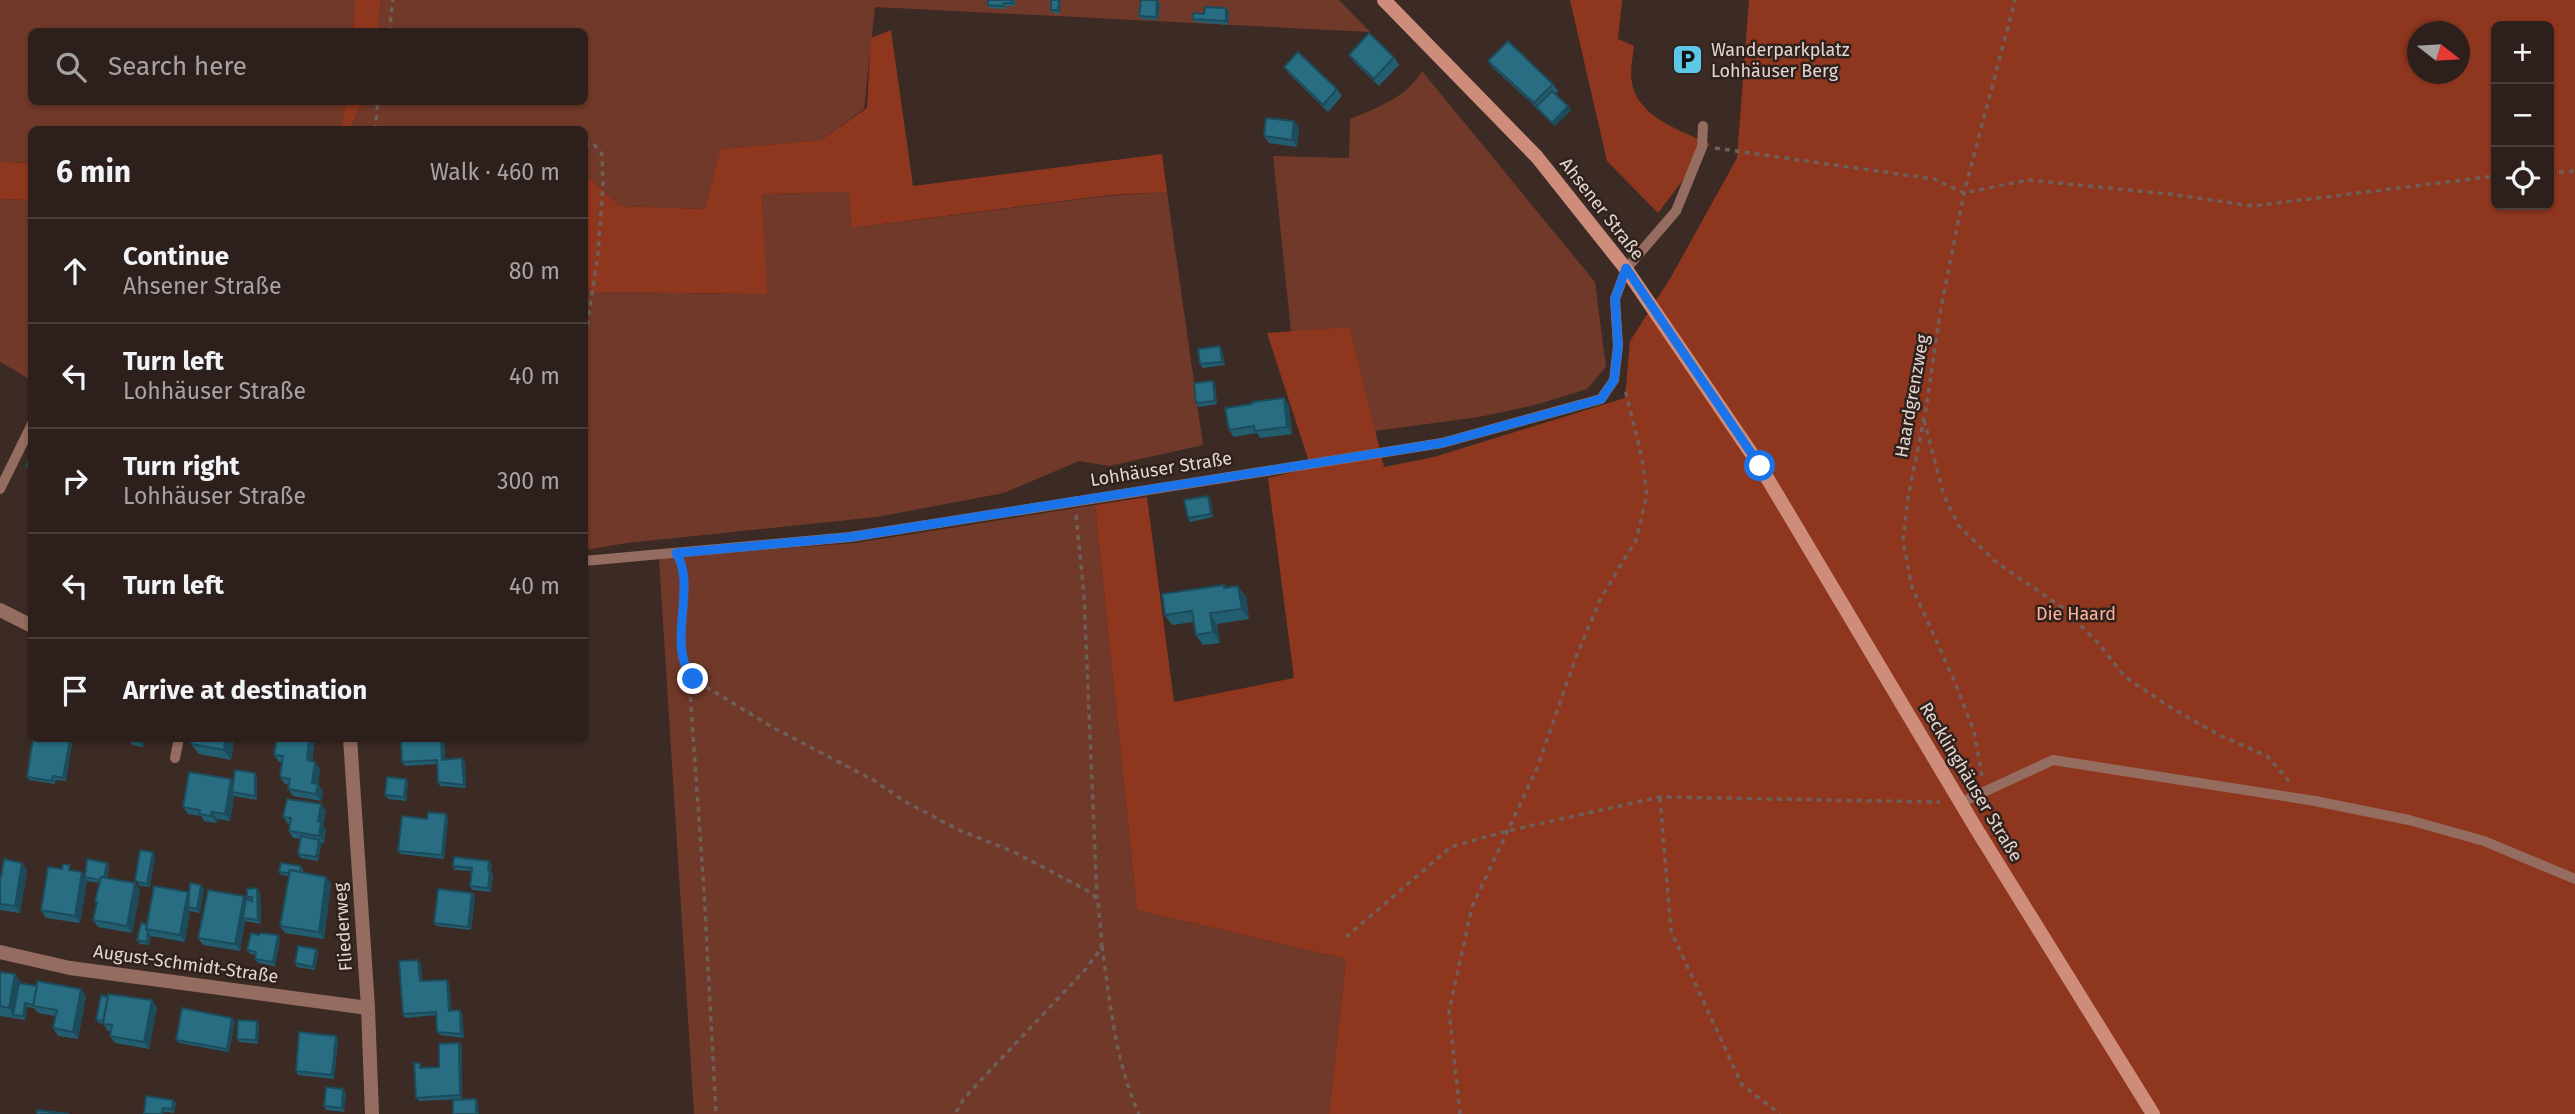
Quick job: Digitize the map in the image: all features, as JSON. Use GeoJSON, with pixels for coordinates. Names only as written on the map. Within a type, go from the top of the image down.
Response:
{"type":"FeatureCollection","features":[{"type":"Feature","properties":{"kind":"main road","name":"Ahsener Straße"},"geometry":{"type":"LineString","coordinates":[[1384,0],[1537,157],[1626,268],[1760,466]]}},
{"type":"Feature","properties":{"kind":"main road","name":"Recklinghäuser Straße"},"geometry":{"type":"LineString","coordinates":[[1760,466],[1960,803],[2153,1114]]}},
{"type":"Feature","properties":{"kind":"street"},"geometry":{"type":"LineString","coordinates":[[0,610],[28,624]]}},
{"type":"Feature","properties":{"kind":"street","name":"Fliederweg"},"geometry":{"type":"LineString","coordinates":[[350,742],[368,1008],[372,1114]]}},
{"type":"Feature","properties":{"kind":"street","name":"August-Schmidt-Straße"},"geometry":{"type":"LineString","coordinates":[[0,952],[69,968],[368,1008]]}},
{"type":"Feature","properties":{"kind":"lane"},"geometry":{"type":"LineString","coordinates":[[1626,268],[1676,211],[1702,147],[1703,126]]}},
{"type":"Feature","properties":{"kind":"lane","name":"Lohhäuser Straße"},"geometry":{"type":"LineString","coordinates":[[588,562],[850,537],[1075,502],[1442,443],[1601,399],[1614,380],[1618,346],[1615,299],[1626,268]]}},
{"type":"Feature","properties":{"kind":"lane"},"geometry":{"type":"LineString","coordinates":[[0,489],[28,432]]}},
{"type":"Feature","properties":{"kind":"lane"},"geometry":{"type":"LineString","coordinates":[[175,758],[178,742]]}},
{"type":"Feature","properties":{"kind":"lane"},"geometry":{"type":"LineString","coordinates":[[1960,803],[2053,760],[2315,802],[2409,820],[2484,841],[2575,879]]}},
{"type":"Feature","properties":{"kind":"path"},"geometry":{"type":"LineString","coordinates":[[390,28],[393,0]]}},
{"type":"Feature","properties":{"kind":"path","name":"Haardgrenzweg"},"geometry":{"type":"LineString","coordinates":[[1985,791],[1974,731],[1912,587],[1903,541],[1908,497],[1924,418],[1940,313],[1964,193],[2015,0]]}},
{"type":"Feature","properties":{"kind":"path"},"geometry":{"type":"LineString","coordinates":[[375,126],[378,105]]}},
{"type":"Feature","properties":{"kind":"path"},"geometry":{"type":"LineString","coordinates":[[588,144],[594,144],[602,154],[603,184],[598,253],[588,321]]}},
{"type":"Feature","properties":{"kind":"path"},"geometry":{"type":"LineString","coordinates":[[1702,147],[1934,179],[1964,193],[2028,180],[2169,194],[2253,206],[2491,177]]}},
{"type":"Feature","properties":{"kind":"path"},"geometry":{"type":"LineString","coordinates":[[2554,173],[2575,171]]}},
{"type":"Feature","properties":{"kind":"path"},"geometry":{"type":"LineString","coordinates":[[1460,1114],[1449,1011],[1472,907],[1537,768],[1601,598],[1636,540],[1647,495],[1642,458],[1625,388]]}},
{"type":"Feature","properties":{"kind":"path"},"geometry":{"type":"LineString","coordinates":[[1924,418],[1944,496],[1959,526],[1996,562],[2063,608],[2098,643],[2125,677],[2173,709],[2221,736],[2267,756],[2290,783]]}},
{"type":"Feature","properties":{"kind":"path"},"geometry":{"type":"LineString","coordinates":[[1075,502],[1084,595],[1092,819],[1102,944],[1114,1031],[1129,1093],[1139,1114]]}},
{"type":"Feature","properties":{"kind":"path"},"geometry":{"type":"LineString","coordinates":[[676,553],[682,569],[681,624],[684,665],[691,687],[716,1114]]}},
{"type":"Feature","properties":{"kind":"path"},"geometry":{"type":"LineString","coordinates":[[684,665],[689,675],[699,684],[774,728],[875,781],[904,801],[957,829],[1016,853],[1092,893],[1098,901]]}},
{"type":"Feature","properties":{"kind":"path"},"geometry":{"type":"LineString","coordinates":[[1660,797],[1671,931],[1742,1085],[1780,1114]]}},
{"type":"Feature","properties":{"kind":"path"},"geometry":{"type":"LineString","coordinates":[[1346,937],[1451,847],[1507,831],[1660,797],[1960,803]]}},
{"type":"Feature","properties":{"kind":"path"},"geometry":{"type":"LineString","coordinates":[[956,1114],[963,1100],[979,1082],[1084,971],[1102,944]]}},
{"type":"Feature","properties":{"kind":"shaded area"},"geometry":{"type":"Polygon","coordinates":[[[0,0],[355,0],[353,28],[28,28],[28,105],[345,105],[341,126],[28,126],[28,163],[0,162],[0,0]]]}},
{"type":"Feature","properties":{"kind":"shaded area"},"geometry":{"type":"Polygon","coordinates":[[[381,0],[1339,0],[1370,32],[875,7],[864,109],[821,140],[722,149],[705,209],[620,206],[588,177],[588,126],[353,126],[361,105],[588,105],[588,28],[378,28],[381,0]]]}},
{"type":"Feature","properties":{"kind":"shaded area"},"geometry":{"type":"Polygon","coordinates":[[[1422,71],[1595,282],[1606,367],[1587,389],[1535,405],[1479,417],[1375,431],[1350,327],[1291,332],[1273,156],[1349,158],[1350,119],[1400,95],[1422,71]]]}},
{"type":"Feature","properties":{"kind":"shaded area"},"geometry":{"type":"Polygon","coordinates":[[[849,192],[851,228],[1107,196],[1167,192],[1203,445],[1109,466],[1079,461],[1004,493],[877,517],[627,543],[588,550],[588,285],[590,292],[766,294],[762,194],[849,192]]]}},
{"type":"Feature","properties":{"kind":"shaded area"},"geometry":{"type":"Polygon","coordinates":[[[0,199],[28,200],[28,378],[0,362],[0,199]]]}},
{"type":"Feature","properties":{"kind":"shaded area"},"geometry":{"type":"Polygon","coordinates":[[[1095,505],[1137,910],[1346,959],[1329,1114],[694,1114],[659,558],[855,543],[1095,505]]]}},
{"type":"Feature","properties":{"kind":"green space"},"geometry":{"type":"Polygon","coordinates":[[[355,0],[381,0],[378,28],[353,28],[355,0]]]}},
{"type":"Feature","properties":{"kind":"green space"},"geometry":{"type":"Polygon","coordinates":[[[1570,0],[1622,0],[1618,39],[1634,46],[1631,74],[1639,101],[1659,119],[1710,144],[1658,213],[1607,161],[1570,0]]]}},
{"type":"Feature","properties":{"kind":"green space","name":"Die Haard"},"geometry":{"type":"Polygon","coordinates":[[[1749,0],[2575,0],[2575,1114],[1329,1114],[1346,959],[1137,910],[1095,505],[1147,497],[1174,702],[1294,678],[1268,478],[1311,468],[1267,333],[1350,327],[1384,467],[1434,457],[1625,398],[1630,341],[1671,277],[1737,158],[1749,0]]]}},
{"type":"Feature","properties":{"kind":"green space"},"geometry":{"type":"Polygon","coordinates":[[[891,30],[913,186],[1162,154],[1167,192],[1111,195],[851,228],[849,192],[762,194],[767,294],[590,292],[588,177],[620,206],[705,209],[721,149],[821,140],[867,108],[871,38],[891,30]]]}},
{"type":"Feature","properties":{"kind":"green space"},"geometry":{"type":"Polygon","coordinates":[[[345,105],[361,105],[352,126],[341,126],[345,105]]]}},
{"type":"Feature","properties":{"kind":"green space"},"geometry":{"type":"Polygon","coordinates":[[[0,162],[28,163],[28,200],[0,199],[0,162]]]}},
{"type":"Feature","properties":{"kind":"building"},"geometry":{"type":"Polygon","coordinates":[[[988,0],[1013,0],[1003,6],[988,5],[988,0]]]}},
{"type":"Feature","properties":{"kind":"building"},"geometry":{"type":"Polygon","coordinates":[[[1051,0],[1059,0],[1058,10],[1051,10],[1051,0]]]}},
{"type":"Feature","properties":{"kind":"building"},"geometry":{"type":"Polygon","coordinates":[[[1141,0],[1157,0],[1156,17],[1139,16],[1141,0]]]}},
{"type":"Feature","properties":{"kind":"building"},"geometry":{"type":"Polygon","coordinates":[[[1205,7],[1226,8],[1226,21],[1193,19],[1193,13],[1204,14],[1205,7]]]}},
{"type":"Feature","properties":{"kind":"building"},"geometry":{"type":"Polygon","coordinates":[[[1369,33],[1394,57],[1374,79],[1349,55],[1369,33]]]}},
{"type":"Feature","properties":{"kind":"building"},"geometry":{"type":"Polygon","coordinates":[[[1508,41],[1553,84],[1534,103],[1488,61],[1508,41]]]}},
{"type":"Feature","properties":{"kind":"building"},"geometry":{"type":"Polygon","coordinates":[[[1298,52],[1337,89],[1323,105],[1284,67],[1298,52]]]}},
{"type":"Feature","properties":{"kind":"building"},"geometry":{"type":"Polygon","coordinates":[[[1552,91],[1568,106],[1552,123],[1536,107],[1552,91]]]}},
{"type":"Feature","properties":{"kind":"building"},"geometry":{"type":"Polygon","coordinates":[[[1266,118],[1294,121],[1292,140],[1264,136],[1266,118]]]}},
{"type":"Feature","properties":{"kind":"building"},"geometry":{"type":"Polygon","coordinates":[[[1220,346],[1222,362],[1200,364],[1198,349],[1220,346]]]}},
{"type":"Feature","properties":{"kind":"building"},"geometry":{"type":"Polygon","coordinates":[[[1213,381],[1215,401],[1196,403],[1194,383],[1213,381]]]}},
{"type":"Feature","properties":{"kind":"building"},"geometry":{"type":"Polygon","coordinates":[[[1284,398],[1287,427],[1255,431],[1254,426],[1229,430],[1225,408],[1284,398]]]}},
{"type":"Feature","properties":{"kind":"building"},"geometry":{"type":"Polygon","coordinates":[[[1208,496],[1211,514],[1188,518],[1184,500],[1208,496]]]}},
{"type":"Feature","properties":{"kind":"building"},"geometry":{"type":"Polygon","coordinates":[[[1224,585],[1224,588],[1238,586],[1242,609],[1210,613],[1213,632],[1196,635],[1192,611],[1165,615],[1162,594],[1224,585]]]}},
{"type":"Feature","properties":{"kind":"building"},"geometry":{"type":"Polygon","coordinates":[[[32,742],[69,742],[63,778],[53,776],[52,781],[27,777],[32,742]]]}},
{"type":"Feature","properties":{"kind":"building"},"geometry":{"type":"Polygon","coordinates":[[[191,742],[225,742],[224,750],[191,742]]]}},
{"type":"Feature","properties":{"kind":"building"},"geometry":{"type":"Polygon","coordinates":[[[276,742],[309,742],[307,760],[315,762],[312,783],[318,784],[316,794],[288,789],[290,779],[280,777],[283,756],[274,755],[276,742]]]}},
{"type":"Feature","properties":{"kind":"building"},"geometry":{"type":"Polygon","coordinates":[[[401,742],[441,742],[442,760],[462,758],[464,785],[438,782],[437,760],[402,762],[401,742]]]}},
{"type":"Feature","properties":{"kind":"building"},"geometry":{"type":"Polygon","coordinates":[[[235,770],[255,773],[255,796],[232,792],[235,770]]]}},
{"type":"Feature","properties":{"kind":"building"},"geometry":{"type":"Polygon","coordinates":[[[189,772],[231,779],[225,814],[199,814],[200,810],[183,807],[189,772]]]}},
{"type":"Feature","properties":{"kind":"building"},"geometry":{"type":"Polygon","coordinates":[[[387,777],[406,779],[404,797],[385,795],[387,777]]]}},
{"type":"Feature","properties":{"kind":"building"},"geometry":{"type":"Polygon","coordinates":[[[287,799],[321,804],[319,836],[289,831],[291,818],[283,817],[287,799]]]}},
{"type":"Feature","properties":{"kind":"building"},"geometry":{"type":"Polygon","coordinates":[[[428,812],[446,814],[442,855],[398,851],[402,816],[427,819],[428,812]]]}},
{"type":"Feature","properties":{"kind":"building"},"geometry":{"type":"Polygon","coordinates":[[[301,836],[319,840],[316,857],[298,854],[301,836]]]}},
{"type":"Feature","properties":{"kind":"building"},"geometry":{"type":"Polygon","coordinates":[[[140,850],[153,852],[147,884],[135,880],[140,850]]]}},
{"type":"Feature","properties":{"kind":"building"},"geometry":{"type":"Polygon","coordinates":[[[454,857],[489,861],[488,888],[470,886],[472,868],[453,866],[454,857]]]}},
{"type":"Feature","properties":{"kind":"building"},"geometry":{"type":"Polygon","coordinates":[[[4,859],[22,863],[15,906],[0,904],[0,877],[4,859]]]}},
{"type":"Feature","properties":{"kind":"building"},"geometry":{"type":"Polygon","coordinates":[[[87,859],[107,863],[104,878],[101,877],[100,880],[85,877],[87,859]]]}},
{"type":"Feature","properties":{"kind":"building"},"geometry":{"type":"Polygon","coordinates":[[[281,863],[301,866],[300,872],[279,872],[281,863]]]}},
{"type":"Feature","properties":{"kind":"building"},"geometry":{"type":"Polygon","coordinates":[[[63,864],[70,865],[69,870],[82,872],[75,916],[41,910],[48,867],[62,869],[63,864]]]}},
{"type":"Feature","properties":{"kind":"building"},"geometry":{"type":"Polygon","coordinates":[[[290,870],[326,877],[319,932],[280,926],[290,870]]]}},
{"type":"Feature","properties":{"kind":"building"},"geometry":{"type":"Polygon","coordinates":[[[101,877],[135,883],[127,926],[93,920],[101,877]]]}},
{"type":"Feature","properties":{"kind":"building"},"geometry":{"type":"Polygon","coordinates":[[[190,883],[201,885],[197,909],[188,907],[190,883]]]}},
{"type":"Feature","properties":{"kind":"building"},"geometry":{"type":"Polygon","coordinates":[[[154,886],[188,892],[180,935],[146,929],[154,886]]]}},
{"type":"Feature","properties":{"kind":"building"},"geometry":{"type":"Polygon","coordinates":[[[257,888],[258,920],[243,918],[246,899],[252,901],[252,897],[247,897],[247,889],[257,888]]]}},
{"type":"Feature","properties":{"kind":"building"},"geometry":{"type":"Polygon","coordinates":[[[438,889],[472,893],[468,927],[434,923],[438,889]]]}},
{"type":"Feature","properties":{"kind":"building"},"geometry":{"type":"Polygon","coordinates":[[[208,890],[244,896],[235,944],[198,938],[208,890]]]}},
{"type":"Feature","properties":{"kind":"building"},"geometry":{"type":"Polygon","coordinates":[[[141,923],[147,924],[147,942],[137,940],[141,923]]]}},
{"type":"Feature","properties":{"kind":"building"},"geometry":{"type":"Polygon","coordinates":[[[251,933],[278,935],[273,962],[255,959],[256,952],[247,950],[251,933]]]}},
{"type":"Feature","properties":{"kind":"building"},"geometry":{"type":"Polygon","coordinates":[[[298,946],[316,949],[313,967],[295,963],[298,946]]]}},
{"type":"Feature","properties":{"kind":"building"},"geometry":{"type":"Polygon","coordinates":[[[418,960],[420,981],[447,980],[449,1011],[460,1010],[461,1034],[437,1032],[436,1012],[403,1014],[399,961],[418,960]]]}},
{"type":"Feature","properties":{"kind":"building"},"geometry":{"type":"Polygon","coordinates":[[[0,972],[15,974],[9,1008],[0,1006],[0,972]]]}},
{"type":"Feature","properties":{"kind":"building"},"geometry":{"type":"Polygon","coordinates":[[[37,981],[81,989],[73,1032],[53,1028],[57,1010],[33,1006],[37,981]]]}},
{"type":"Feature","properties":{"kind":"building"},"geometry":{"type":"Polygon","coordinates":[[[19,983],[37,986],[33,1005],[25,1003],[23,1016],[13,1015],[19,983]]]}},
{"type":"Feature","properties":{"kind":"building"},"geometry":{"type":"Polygon","coordinates":[[[108,994],[152,1000],[144,1042],[110,1036],[112,1025],[103,1024],[108,994]]]}},
{"type":"Feature","properties":{"kind":"building"},"geometry":{"type":"Polygon","coordinates":[[[101,995],[108,997],[103,1021],[96,1020],[101,995]]]}},
{"type":"Feature","properties":{"kind":"building"},"geometry":{"type":"Polygon","coordinates":[[[182,1008],[232,1018],[227,1049],[176,1040],[182,1008]]]}},
{"type":"Feature","properties":{"kind":"building"},"geometry":{"type":"Polygon","coordinates":[[[238,1020],[257,1021],[256,1040],[237,1039],[238,1020]]]}},
{"type":"Feature","properties":{"kind":"building"},"geometry":{"type":"Polygon","coordinates":[[[299,1032],[336,1036],[332,1075],[296,1071],[299,1032]]]}},
{"type":"Feature","properties":{"kind":"building"},"geometry":{"type":"Polygon","coordinates":[[[459,1043],[460,1095],[416,1098],[414,1063],[420,1063],[420,1068],[439,1067],[439,1044],[459,1043]]]}},
{"type":"Feature","properties":{"kind":"building"},"geometry":{"type":"Polygon","coordinates":[[[326,1087],[343,1089],[342,1108],[324,1106],[326,1087]]]}},
{"type":"Feature","properties":{"kind":"building"},"geometry":{"type":"Polygon","coordinates":[[[146,1096],[173,1100],[172,1109],[163,1108],[162,1114],[144,1114],[146,1096]]]}},
{"type":"Feature","properties":{"kind":"building"},"geometry":{"type":"Polygon","coordinates":[[[476,1099],[476,1114],[453,1114],[453,1100],[476,1099]]]}},
{"type":"Feature","properties":{"kind":"building"},"geometry":{"type":"Polygon","coordinates":[[[37,1110],[69,1114],[37,1114],[37,1110]]]}},
{"type":"Feature","properties":{"kind":"place","name":"Wanderparkplatz Lohhäuser Berg"},"geometry":{"type":"Point","coordinates":[1688,60]}},
{"type":"Feature","properties":{"kind":"route"},"geometry":{"type":"LineString","coordinates":[[693,679],[684,665],[681,624],[682,563],[676,553],[850,537],[1442,443],[1601,399],[1614,380],[1618,346],[1615,299],[1626,268],[1760,466]]}}]}
